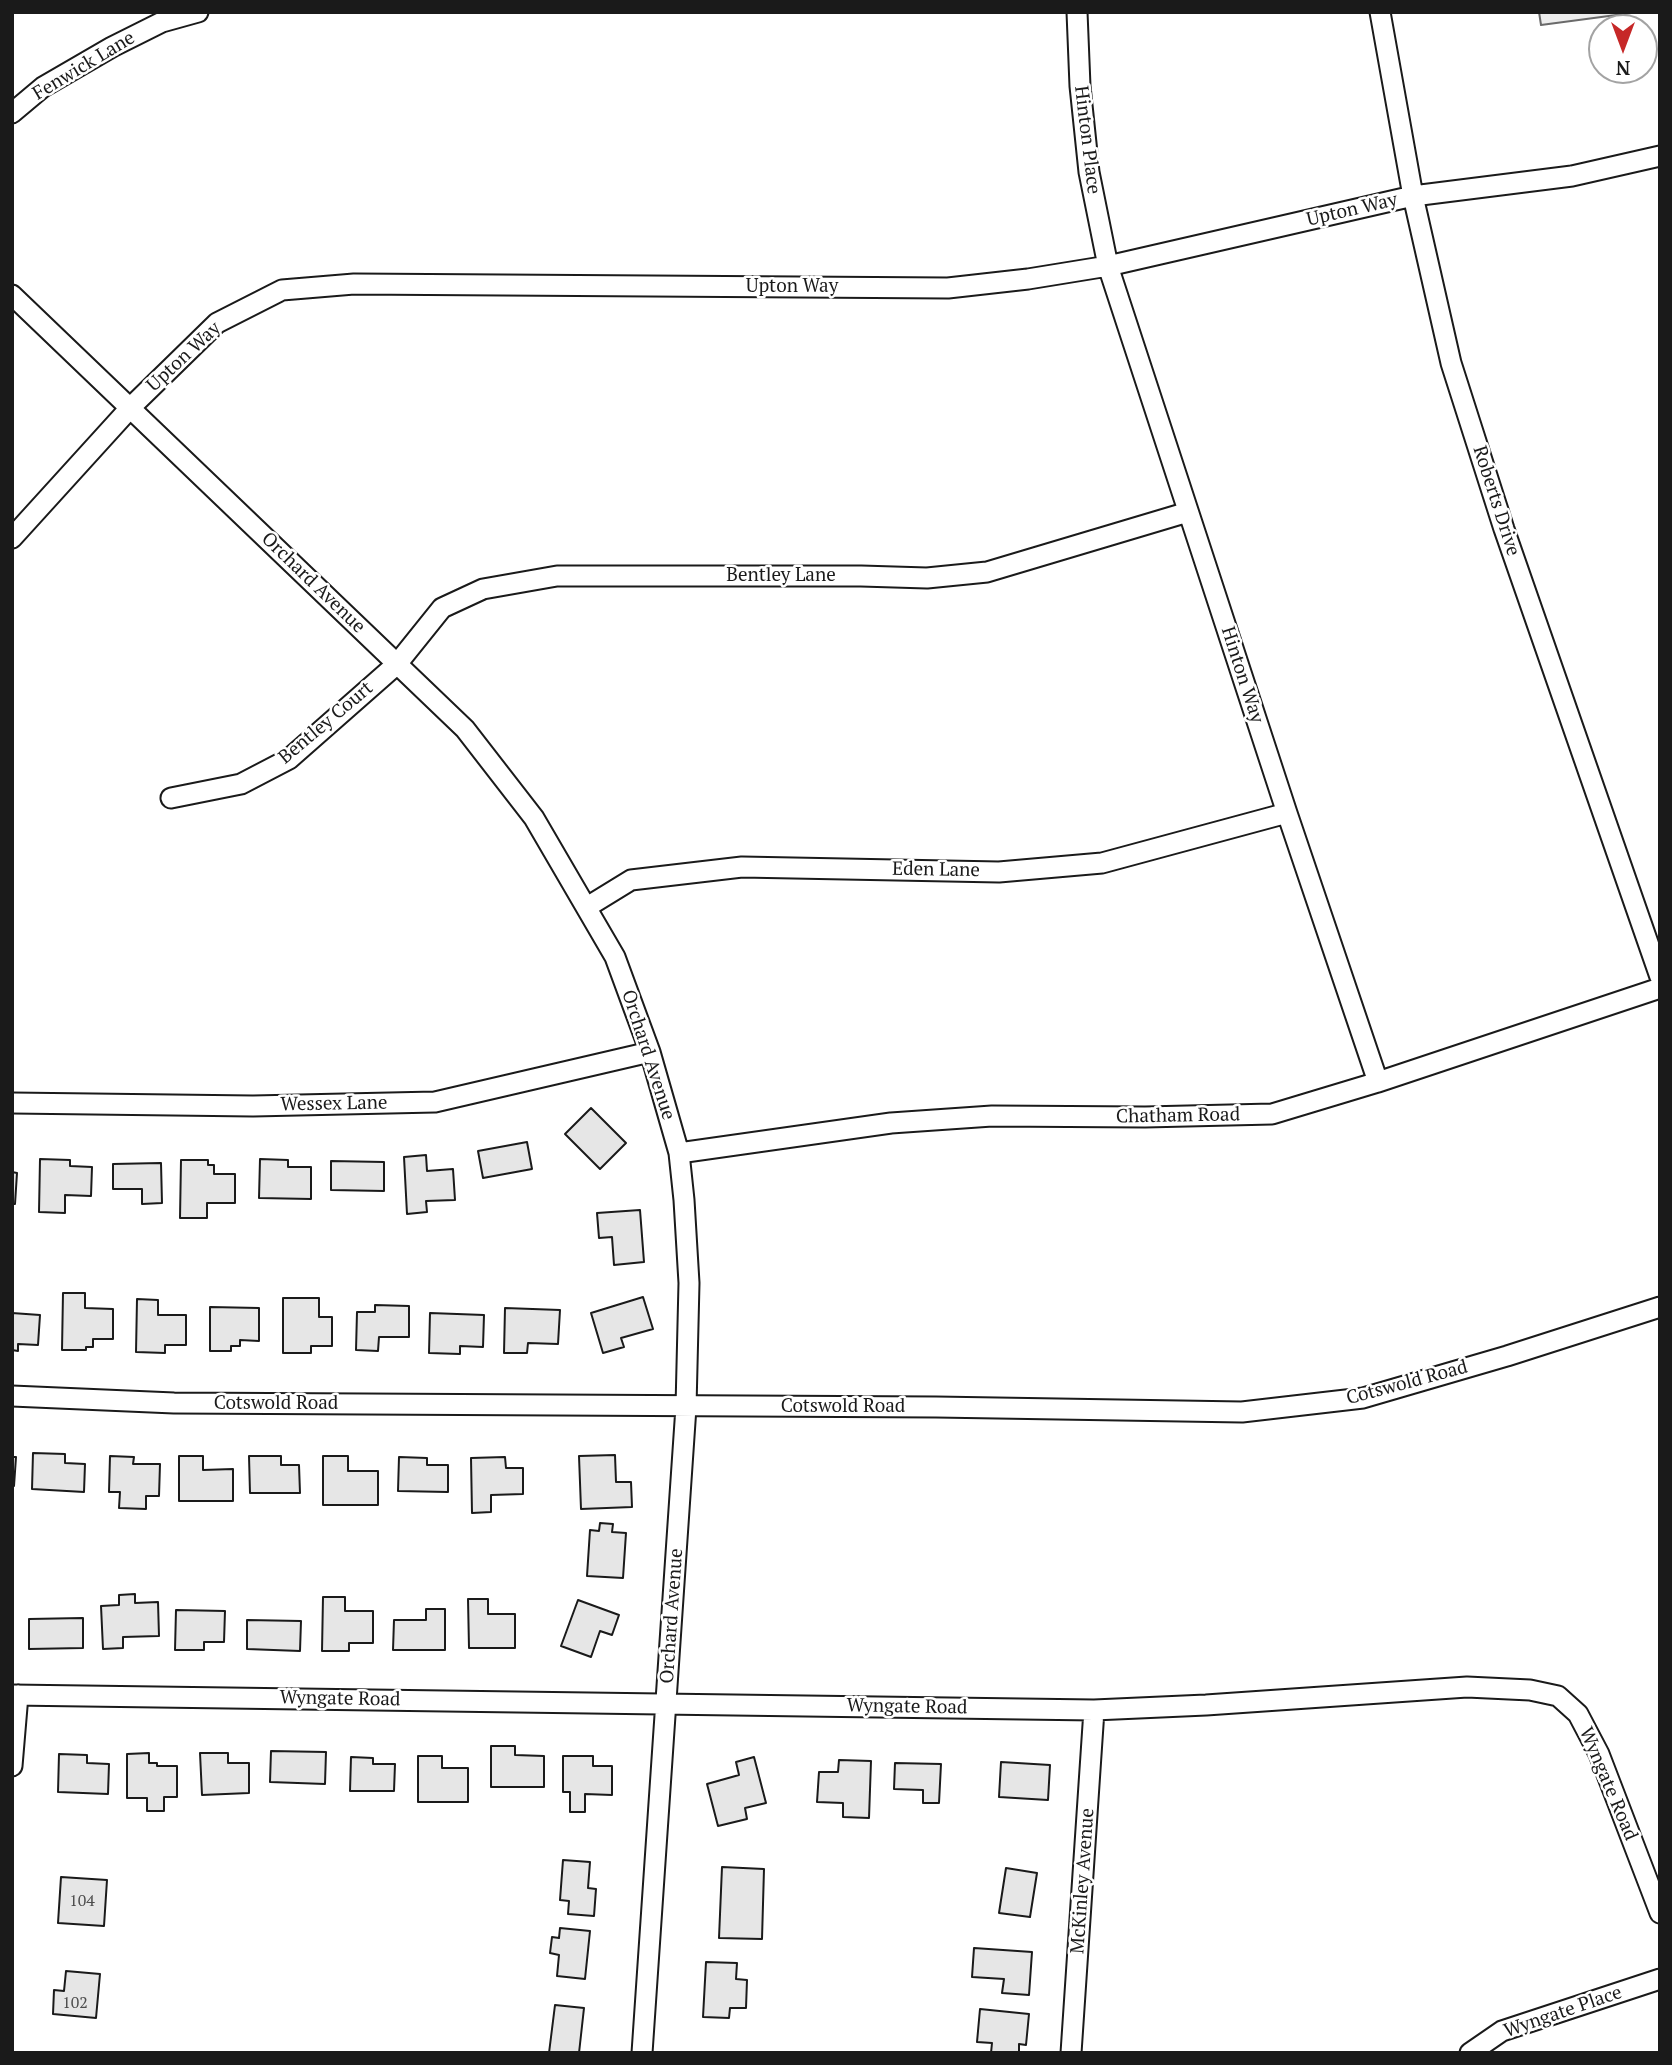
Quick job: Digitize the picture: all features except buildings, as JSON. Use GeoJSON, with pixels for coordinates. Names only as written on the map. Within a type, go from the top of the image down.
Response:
{"type":"FeatureCollection","features":[{"type":"Feature","properties":{"kind":"street","name":"Fenwick Lane"},"geometry":{"type":"LineString","coordinates":[[12,113],[43,87],[112,47],[162,22],[198,12]]}},
{"type":"Feature","properties":{"kind":"street","name":"Hinton Place"},"geometry":{"type":"LineString","coordinates":[[1077,12],[1080,86],[1089,172],[1108,266]]}},
{"type":"Feature","properties":{"kind":"street","name":"Roberts Drive"},"geometry":{"type":"LineString","coordinates":[[1380,12],[1413,196],[1451,363],[1504,529],[1660,977]]}},
{"type":"Feature","properties":{"kind":"street","name":"Upton Way"},"geometry":{"type":"LineString","coordinates":[[12,538],[131,407],[217,323],[282,290],[354,284],[948,288],[1108,266],[1413,196],[1572,176],[1660,156]]}},
{"type":"Feature","properties":{"kind":"street","name":"Hinton Way"},"geometry":{"type":"LineString","coordinates":[[1108,266],[1378,1082]]}},
{"type":"Feature","properties":{"kind":"street","name":"Orchard Avenue"},"geometry":{"type":"LineString","coordinates":[[12,295],[465,729],[534,818],[587,907],[615,957],[650,1052],[679,1153],[689,1283],[687,1407],[642,2053]]}},
{"type":"Feature","properties":{"kind":"street","name":"Bentley Lane"},"geometry":{"type":"LineString","coordinates":[[397,664],[442,608],[483,589],[556,576],[928,578],[987,572],[1188,512]]}},
{"type":"Feature","properties":{"kind":"street","name":"Bentley Court"},"geometry":{"type":"LineString","coordinates":[[171,798],[241,784],[289,759],[397,664]]}},
{"type":"Feature","properties":{"kind":"street","name":"Eden Lane"},"geometry":{"type":"LineString","coordinates":[[587,907],[631,880],[742,867],[999,872],[1101,863],[1287,813]]}},
{"type":"Feature","properties":{"kind":"street","name":"Chatham Road"},"geometry":{"type":"LineString","coordinates":[[679,1153],[891,1123],[992,1116],[1272,1114],[1378,1082],[1660,988]]}},
{"type":"Feature","properties":{"kind":"street","name":"Wessex Lane"},"geometry":{"type":"LineString","coordinates":[[12,1103],[253,1106],[435,1102],[650,1052]]}},
{"type":"Feature","properties":{"kind":"street","name":"Cotswold Road"},"geometry":{"type":"LineString","coordinates":[[12,1396],[174,1403],[936,1407],[1242,1412],[1363,1398],[1660,1307]]}},
{"type":"Feature","properties":{"kind":"street","name":"Wyngate Road"},"geometry":{"type":"LineString","coordinates":[[15,1695],[1094,1710],[1467,1687],[1530,1690],[1558,1696],[1578,1714],[1599,1754],[1660,1913]]}},
{"type":"Feature","properties":{"kind":"street"},"geometry":{"type":"LineString","coordinates":[[12,1766],[15,1695]]}},
{"type":"Feature","properties":{"kind":"street","name":"McKinley Avenue"},"geometry":{"type":"LineString","coordinates":[[1071,2053],[1094,1710]]}},
{"type":"Feature","properties":{"kind":"street","name":"Wyngate Place"},"geometry":{"type":"LineString","coordinates":[[1469,2053],[1502,2031],[1660,1979]]}},
{"type":"Feature","properties":{"kind":"shaded area"},"geometry":{"type":"Polygon","coordinates":[[[1539,12],[1639,12],[1588,14],[1588,19],[1541,25],[1539,12]]]}}]}
